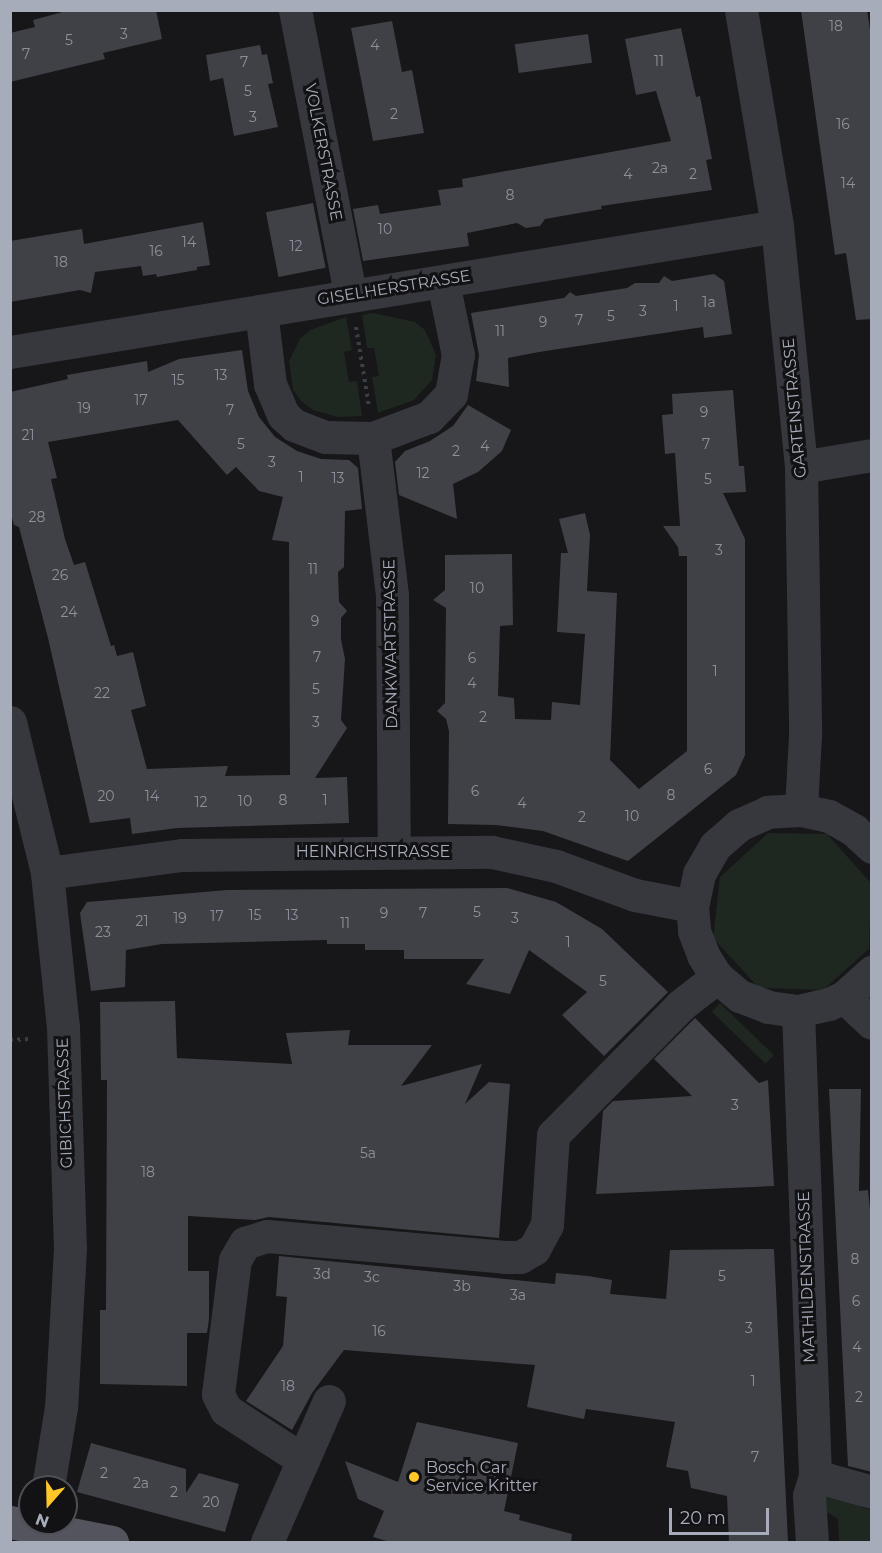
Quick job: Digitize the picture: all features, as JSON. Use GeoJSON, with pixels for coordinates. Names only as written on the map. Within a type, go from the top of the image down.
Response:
{"type":"FeatureCollection","features":[{"type":"Feature","properties":{"kind":"main road"},"geometry":{"type":"LineString","coordinates":[[78,1534],[112,1542]]}},
{"type":"Feature","properties":{"kind":"street","name":"VOLKERSTRASSE"},"geometry":{"type":"LineString","coordinates":[[295,10],[350,294]]}},
{"type":"Feature","properties":{"kind":"street","name":"GARTENSTRASSE"},"geometry":{"type":"LineString","coordinates":[[741,10],[777,225],[801,467],[805,644],[801,810]]}},
{"type":"Feature","properties":{"kind":"street","name":"GISELHERSTRASSE"},"geometry":{"type":"LineString","coordinates":[[10,351],[261,311],[350,294],[443,282],[777,225]]}},
{"type":"Feature","properties":{"kind":"street"},"geometry":{"type":"LineString","coordinates":[[261,311],[270,384],[283,415],[294,425],[325,437],[373,438],[429,417],[451,394],[458,356],[443,282]]}},
{"type":"Feature","properties":{"kind":"street","name":"DANKWARTSTRASSE"},"geometry":{"type":"LineString","coordinates":[[373,438],[392,595],[394,851]]}},
{"type":"Feature","properties":{"kind":"street"},"geometry":{"type":"LineString","coordinates":[[801,467],[872,455]]}},
{"type":"Feature","properties":{"kind":"street","name":"GIBICHSTRASSE"},"geometry":{"type":"LineString","coordinates":[[10,722],[47,873],[63,1027],[70,1248],[61,1407],[50,1475]]}},
{"type":"Feature","properties":{"kind":"street"},"geometry":{"type":"LineString","coordinates":[[872,848],[854,830],[829,816],[801,810],[768,812],[739,825],[715,846],[699,874],[692,906],[694,931],[703,955],[717,977],[740,996],[768,1007],[798,1011],[844,997],[872,972]]}},
{"type":"Feature","properties":{"kind":"street","name":"HEINRICHSTRASSE"},"geometry":{"type":"LineString","coordinates":[[47,873],[182,855],[394,851],[511,855],[556,866],[626,892],[692,906]]}},
{"type":"Feature","properties":{"kind":"street"},"geometry":{"type":"LineString","coordinates":[[303,1460],[226,1410],[218,1394],[235,1260],[245,1243],[267,1236],[520,1257],[534,1249],[547,1225],[553,1135],[681,1005],[717,977]]}},
{"type":"Feature","properties":{"kind":"street"},"geometry":{"type":"LineString","coordinates":[[844,997],[872,1023]]}},
{"type":"Feature","properties":{"kind":"street","name":"MATHILDENSTRASSE"},"geometry":{"type":"LineString","coordinates":[[798,1011],[815,1476],[809,1496],[812,1542]]}},
{"type":"Feature","properties":{"kind":"street"},"geometry":{"type":"LineString","coordinates":[[267,1542],[329,1401]]}},
{"type":"Feature","properties":{"kind":"street"},"geometry":{"type":"LineString","coordinates":[[815,1476],[872,1492]]}},
{"type":"Feature","properties":{"kind":"path"},"geometry":{"type":"LineString","coordinates":[[350,294],[373,438]]}},
{"type":"Feature","properties":{"kind":"shaded area"},"geometry":{"type":"Polygon","coordinates":[[[373,313],[415,322],[425,330],[436,355],[432,380],[414,400],[378,413],[372,377],[379,376],[374,348],[367,348],[362,315],[373,313]]]}},
{"type":"Feature","properties":{"kind":"shaded area"},"geometry":{"type":"Polygon","coordinates":[[[346,317],[352,350],[344,352],[349,382],[357,381],[362,416],[338,417],[313,410],[301,401],[293,390],[289,361],[300,339],[310,330],[346,317]]]}},
{"type":"Feature","properties":{"kind":"shaded area"},"geometry":{"type":"Polygon","coordinates":[[[768,833],[827,834],[871,883],[869,949],[823,990],[759,988],[713,938],[720,877],[768,833]]]}},
{"type":"Feature","properties":{"kind":"shaded area"},"geometry":{"type":"Polygon","coordinates":[[[720,1003],[774,1055],[766,1064],[712,1012],[720,1003]]]}},
{"type":"Feature","properties":{"kind":"shaded area"},"geometry":{"type":"Polygon","coordinates":[[[821,1492],[859,1496],[861,1507],[871,1510],[871,1542],[839,1542],[838,1519],[820,1508],[821,1492]]]}},
{"type":"Feature","properties":{"kind":"building"},"geometry":{"type":"Polygon","coordinates":[[[70,10],[156,10],[162,39],[103,53],[105,59],[10,82],[10,33],[35,27],[33,20],[70,10]]]}},
{"type":"Feature","properties":{"kind":"building"},"geometry":{"type":"Polygon","coordinates":[[[801,10],[867,10],[872,42],[872,319],[856,320],[846,253],[835,255],[801,10]]]}},
{"type":"Feature","properties":{"kind":"building"},"geometry":{"type":"Polygon","coordinates":[[[392,21],[402,72],[412,70],[424,133],[373,141],[351,28],[392,21]]]}},
{"type":"Feature","properties":{"kind":"building"},"geometry":{"type":"Polygon","coordinates":[[[681,28],[696,97],[700,96],[712,159],[706,160],[712,190],[601,206],[602,209],[545,219],[540,226],[526,228],[517,223],[467,233],[469,246],[363,261],[353,209],[378,205],[380,214],[441,205],[438,190],[463,187],[462,179],[671,141],[656,91],[636,95],[625,39],[681,28]]]}},
{"type":"Feature","properties":{"kind":"building"},"geometry":{"type":"Polygon","coordinates":[[[588,34],[592,63],[519,73],[515,44],[588,34]]]}},
{"type":"Feature","properties":{"kind":"building"},"geometry":{"type":"Polygon","coordinates":[[[260,45],[262,55],[267,54],[273,83],[268,84],[278,127],[234,136],[223,78],[210,81],[206,55],[260,45]]]}},
{"type":"Feature","properties":{"kind":"building"},"geometry":{"type":"Polygon","coordinates":[[[313,203],[326,268],[278,277],[266,212],[313,203]]]}},
{"type":"Feature","properties":{"kind":"building"},"geometry":{"type":"Polygon","coordinates":[[[203,222],[210,265],[197,267],[197,270],[157,277],[156,274],[143,276],[141,266],[95,272],[91,293],[80,290],[10,302],[10,241],[82,229],[84,244],[203,222]]]}},
{"type":"Feature","properties":{"kind":"building"},"geometry":{"type":"Polygon","coordinates":[[[714,274],[724,281],[732,334],[704,338],[703,327],[539,352],[508,358],[509,387],[476,381],[479,355],[471,313],[564,298],[570,292],[576,296],[627,288],[635,283],[659,283],[664,276],[672,281],[714,274]]]}},
{"type":"Feature","properties":{"kind":"building"},"geometry":{"type":"Polygon","coordinates":[[[242,350],[248,391],[259,417],[275,437],[297,451],[321,459],[349,460],[358,468],[362,509],[345,511],[344,567],[338,572],[339,602],[347,611],[341,618],[341,639],[345,659],[341,720],[347,728],[315,778],[347,777],[349,823],[177,828],[132,834],[130,818],[90,823],[48,638],[19,527],[14,525],[10,511],[10,392],[68,379],[67,375],[147,361],[148,372],[179,359],[242,350]],[[178,420],[48,442],[57,478],[51,479],[65,539],[74,565],[85,562],[111,646],[114,645],[117,656],[133,652],[146,706],[131,710],[147,769],[228,766],[225,776],[290,775],[289,542],[272,540],[283,497],[259,491],[236,467],[227,475],[178,420]]]}},
{"type":"Feature","properties":{"kind":"building"},"geometry":{"type":"Polygon","coordinates":[[[733,390],[739,466],[744,466],[746,492],[723,493],[745,539],[745,755],[736,775],[628,861],[543,831],[496,825],[448,824],[449,731],[446,719],[437,711],[445,703],[446,608],[433,600],[445,590],[445,555],[512,554],[513,625],[500,626],[498,696],[514,698],[515,719],[551,720],[552,702],[580,705],[585,634],[557,632],[561,553],[568,553],[559,519],[585,513],[590,535],[587,591],[617,593],[610,760],[639,789],[687,751],[687,556],[679,556],[678,547],[663,526],[680,526],[675,453],[665,454],[662,415],[673,414],[672,394],[733,390]]]}},
{"type":"Feature","properties":{"kind":"building"},"geometry":{"type":"Polygon","coordinates":[[[468,405],[511,430],[502,451],[478,472],[453,484],[457,519],[399,495],[395,462],[405,451],[430,441],[453,426],[468,405]]]}},
{"type":"Feature","properties":{"kind":"building"},"geometry":{"type":"Polygon","coordinates":[[[507,888],[556,902],[602,929],[668,992],[604,1056],[562,1015],[587,992],[529,950],[510,994],[466,984],[484,959],[404,959],[404,950],[365,950],[365,944],[327,944],[327,940],[162,944],[126,950],[125,987],[91,991],[80,913],[87,902],[227,890],[507,888]]]}},
{"type":"Feature","properties":{"kind":"building"},"geometry":{"type":"Polygon","coordinates":[[[175,1001],[177,1058],[292,1064],[286,1033],[350,1030],[348,1045],[432,1045],[401,1086],[482,1064],[465,1104],[489,1082],[510,1084],[499,1238],[269,1217],[255,1220],[188,1216],[188,1271],[209,1271],[209,1319],[207,1333],[187,1333],[187,1386],[100,1384],[100,1310],[106,1310],[107,1080],[101,1080],[100,1002],[175,1001]]]}},
{"type":"Feature","properties":{"kind":"building"},"geometry":{"type":"Polygon","coordinates":[[[695,1018],[759,1083],[768,1080],[774,1186],[596,1194],[603,1111],[613,1101],[692,1096],[654,1059],[695,1018]]]}},
{"type":"Feature","properties":{"kind":"building"},"geometry":{"type":"Polygon","coordinates":[[[829,1089],[861,1089],[859,1191],[868,1190],[872,1229],[872,1472],[848,1466],[829,1089]]]}},
{"type":"Feature","properties":{"kind":"building"},"geometry":{"type":"Polygon","coordinates":[[[774,1249],[788,1542],[729,1542],[727,1496],[691,1488],[688,1471],[666,1467],[675,1422],[586,1409],[584,1419],[527,1407],[535,1365],[344,1350],[312,1393],[292,1430],[246,1401],[283,1346],[287,1297],[276,1296],[279,1256],[555,1284],[556,1273],[588,1276],[612,1280],[610,1294],[666,1299],[670,1250],[774,1249]]]}},
{"type":"Feature","properties":{"kind":"building","name":"Bosch Car Service Kritter"},"geometry":{"type":"Polygon","coordinates":[[[417,1422],[518,1443],[504,1511],[520,1515],[519,1520],[572,1534],[571,1542],[390,1542],[373,1537],[384,1511],[358,1499],[345,1461],[398,1482],[417,1422]]]}},
{"type":"Feature","properties":{"kind":"building"},"geometry":{"type":"Polygon","coordinates":[[[91,1443],[186,1469],[186,1493],[199,1473],[239,1484],[225,1532],[78,1492],[91,1443]]]}},
{"type":"Feature","properties":{"kind":"place","name":"Bosch Car Service Kritter"},"geometry":{"type":"Point","coordinates":[414,1477]}}]}
